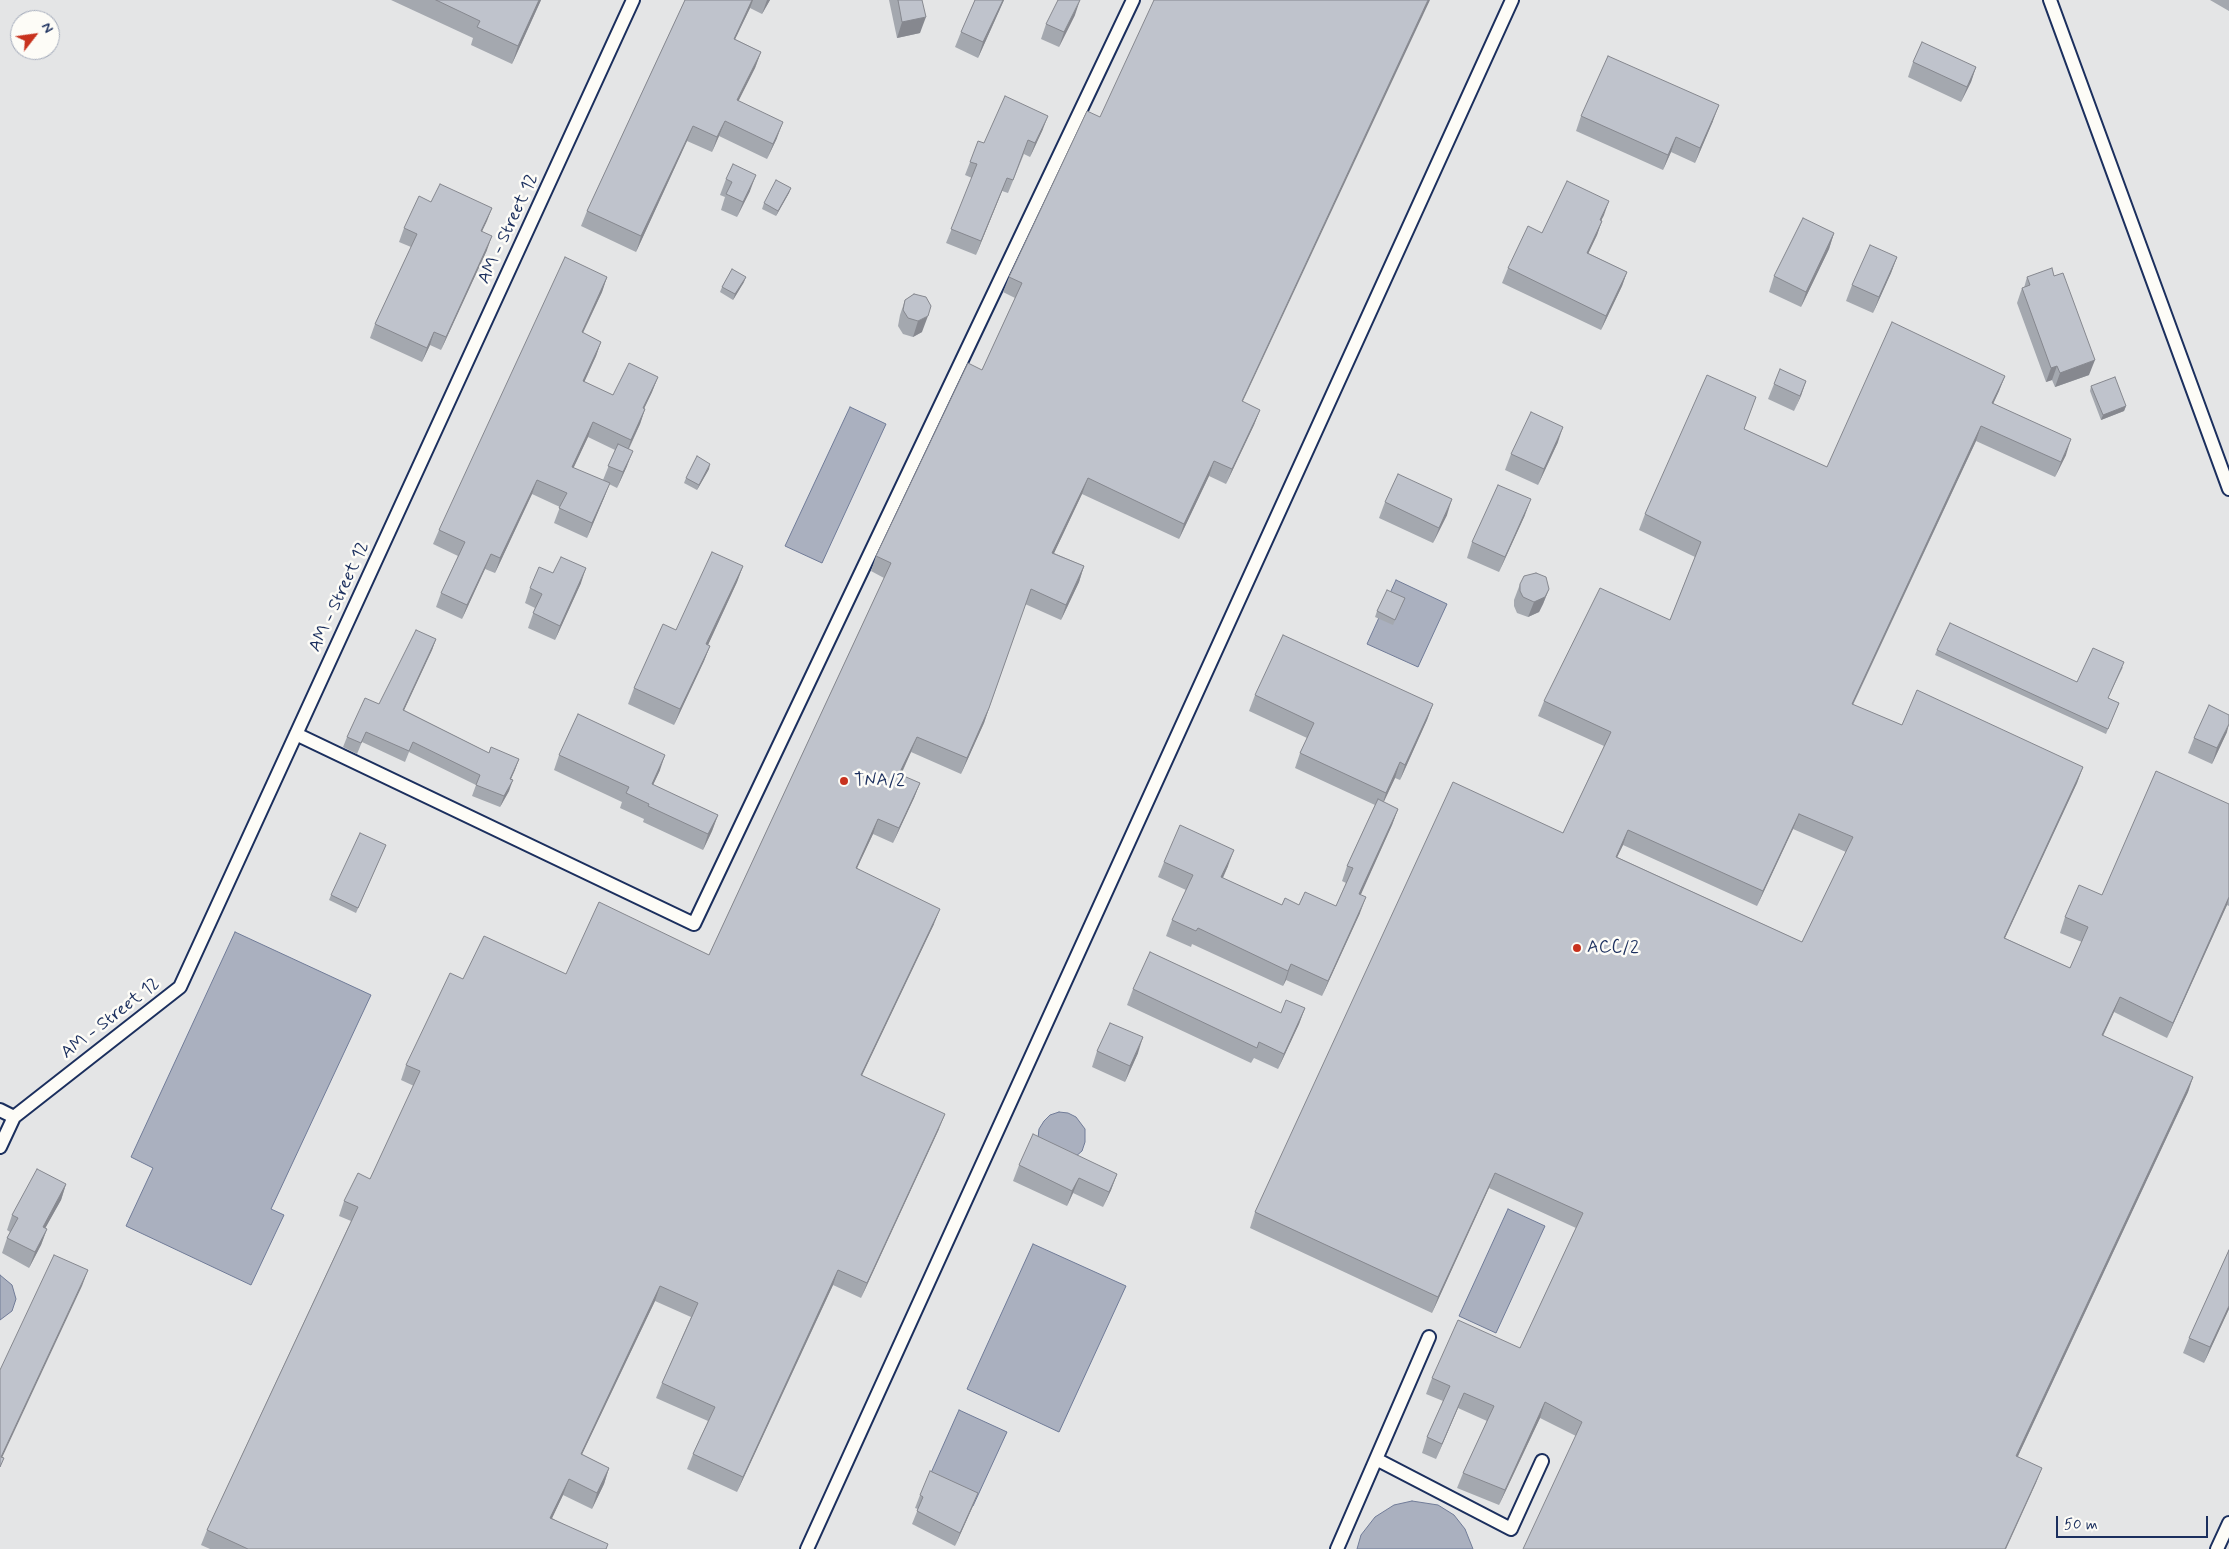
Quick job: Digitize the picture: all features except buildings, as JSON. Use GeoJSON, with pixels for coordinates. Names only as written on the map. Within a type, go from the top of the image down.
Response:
{"type":"FeatureCollection","features":[{"type":"Feature","properties":{"kind":"lane","name":"AM - Street 12"},"geometry":{"type":"LineString","coordinates":[[0,1147],[14,1117],[180,987],[633,0]]}},
{"type":"Feature","properties":{"kind":"lane"},"geometry":{"type":"LineString","coordinates":[[296,734],[694,924],[1133,0]]}},
{"type":"Feature","properties":{"kind":"lane"},"geometry":{"type":"LineString","coordinates":[[807,1549],[1512,0]]}},
{"type":"Feature","properties":{"kind":"lane"},"geometry":{"type":"LineString","coordinates":[[2050,0],[2229,489]]}},
{"type":"Feature","properties":{"kind":"lane"},"geometry":{"type":"LineString","coordinates":[[0,1110],[14,1117]]}},
{"type":"Feature","properties":{"kind":"lane"},"geometry":{"type":"LineString","coordinates":[[1337,1549],[1429,1337]]}},
{"type":"Feature","properties":{"kind":"lane"},"geometry":{"type":"LineString","coordinates":[[1376,1459],[1512,1529],[1542,1460]]}},
{"type":"Feature","properties":{"kind":"lane"},"geometry":{"type":"LineString","coordinates":[[2217,1549],[2229,1522]]}},
{"type":"Feature","properties":{"kind":"shaded area"},"geometry":{"type":"Polygon","coordinates":[[[0,0],[2229,0],[2229,1549],[0,1549],[0,0]]]}},
{"type":"Feature","properties":{"kind":"water"},"geometry":{"type":"Polygon","coordinates":[[[850,407],[886,424],[822,563],[785,546],[850,407]]]}},
{"type":"Feature","properties":{"kind":"water"},"geometry":{"type":"Polygon","coordinates":[[[1396,580],[1447,604],[1418,667],[1367,644],[1396,580]]]}},
{"type":"Feature","properties":{"kind":"water"},"geometry":{"type":"Polygon","coordinates":[[[235,932],[371,995],[271,1209],[284,1215],[251,1285],[126,1226],[153,1168],[131,1157],[235,932]]]}},
{"type":"Feature","properties":{"kind":"water"},"geometry":{"type":"Polygon","coordinates":[[[1059,1112],[1068,1113],[1076,1117],[1085,1129],[1085,1142],[1082,1151],[1075,1157],[1038,1138],[1039,1129],[1044,1121],[1050,1115],[1059,1112]]]}},
{"type":"Feature","properties":{"kind":"water"},"geometry":{"type":"Polygon","coordinates":[[[1508,1209],[1545,1226],[1496,1333],[1459,1316],[1508,1209]]]}},
{"type":"Feature","properties":{"kind":"water"},"geometry":{"type":"Polygon","coordinates":[[[1033,1244],[1126,1286],[1059,1432],[967,1389],[1033,1244]]]}},
{"type":"Feature","properties":{"kind":"water"},"geometry":{"type":"Polygon","coordinates":[[[0,1275],[12,1285],[16,1299],[12,1311],[0,1320],[0,1275]]]}},
{"type":"Feature","properties":{"kind":"water"},"geometry":{"type":"Polygon","coordinates":[[[959,1410],[1007,1432],[973,1506],[926,1484],[959,1410]]]}},
{"type":"Feature","properties":{"kind":"water"},"geometry":{"type":"Polygon","coordinates":[[[1412,1501],[1438,1505],[1454,1515],[1465,1529],[1473,1549],[1357,1549],[1361,1535],[1375,1517],[1394,1505],[1412,1501]]]}},
{"type":"Feature","properties":{"kind":"place","name":"TNA/2"},"geometry":{"type":"Point","coordinates":[844,781]}},
{"type":"Feature","properties":{"kind":"place","name":"ACC/2"},"geometry":{"type":"Point","coordinates":[1577,948]}}]}
